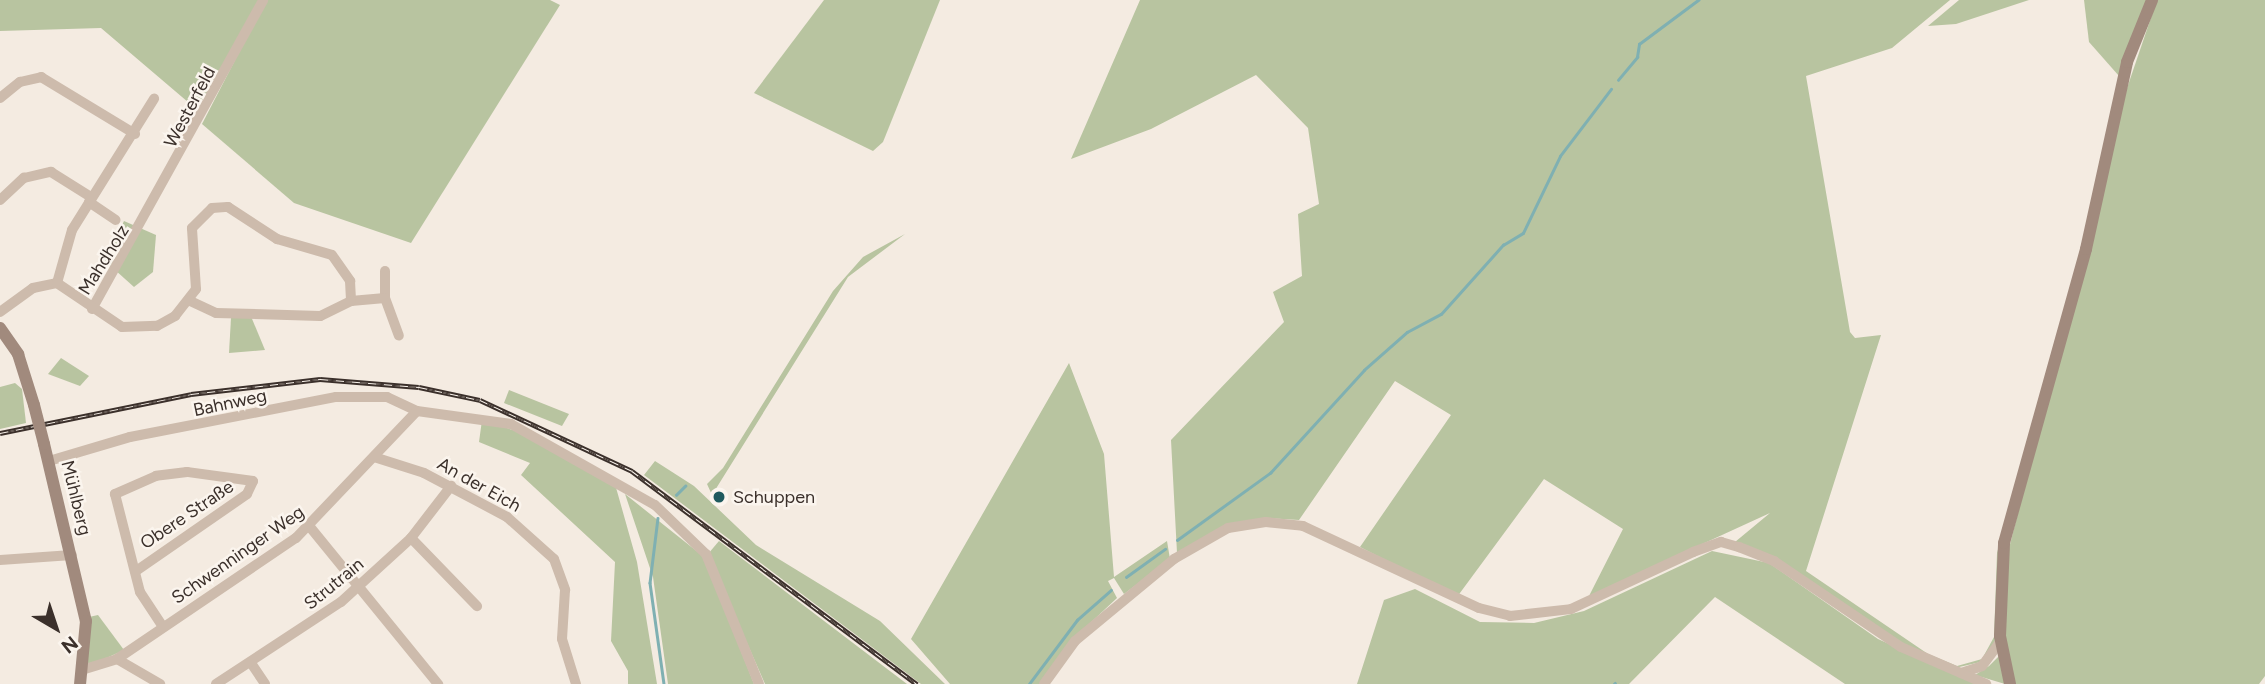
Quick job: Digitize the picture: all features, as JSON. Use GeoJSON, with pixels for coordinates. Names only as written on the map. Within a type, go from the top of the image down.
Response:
{"type":"FeatureCollection","features":[{"type":"Feature","properties":{"kind":"main road"},"geometry":{"type":"LineString","coordinates":[[2010,684],[2001,641],[2004,542],[2083,261],[2127,62],[2152,0]]}},
{"type":"Feature","properties":{"kind":"main road","name":"Mühlberg"},"geometry":{"type":"LineString","coordinates":[[0,328],[19,354],[72,555],[86,621],[85,669],[80,684]]}},
{"type":"Feature","properties":{"kind":"street","name":"Westerfeld"},"geometry":{"type":"LineString","coordinates":[[143,228],[263,0]]}},
{"type":"Feature","properties":{"kind":"street"},"geometry":{"type":"LineString","coordinates":[[0,98],[20,82],[41,77],[135,134]]}},
{"type":"Feature","properties":{"kind":"street"},"geometry":{"type":"LineString","coordinates":[[57,284],[62,254],[90,200],[135,134],[154,99]]}},
{"type":"Feature","properties":{"kind":"street"},"geometry":{"type":"LineString","coordinates":[[0,200],[24,178],[51,172],[116,220]]}},
{"type":"Feature","properties":{"kind":"street"},"geometry":{"type":"LineString","coordinates":[[0,312],[33,288],[57,284],[92,309],[138,331],[175,316],[190,301],[196,289],[192,228],[212,208],[228,207],[277,239],[332,255],[350,281],[351,302]]}},
{"type":"Feature","properties":{"kind":"street","name":"Mahdholz"},"geometry":{"type":"LineString","coordinates":[[92,309],[143,228]]}},
{"type":"Feature","properties":{"kind":"street"},"geometry":{"type":"LineString","coordinates":[[385,271],[385,298],[399,335]]}},
{"type":"Feature","properties":{"kind":"street"},"geometry":{"type":"LineString","coordinates":[[190,301],[216,313],[299,318],[334,313],[351,302],[385,298]]}},
{"type":"Feature","properties":{"kind":"street","name":"Bahnweg"},"geometry":{"type":"LineString","coordinates":[[49,461],[130,437],[336,397],[387,397],[417,411]]}},
{"type":"Feature","properties":{"kind":"street"},"geometry":{"type":"LineString","coordinates":[[417,411],[511,424],[615,479],[672,519],[706,554],[759,684]]}},
{"type":"Feature","properties":{"kind":"street","name":"Schwenninger Weg"},"geometry":{"type":"LineString","coordinates":[[85,669],[117,659],[310,527],[417,411]]}},
{"type":"Feature","properties":{"kind":"street","name":"An der Eich"},"geometry":{"type":"LineString","coordinates":[[374,457],[451,486],[525,529],[554,559],[565,590],[564,648],[576,684]]}},
{"type":"Feature","properties":{"kind":"street","name":"Obere Straße"},"geometry":{"type":"LineString","coordinates":[[187,472],[227,473],[255,486],[136,571],[114,500],[120,490],[156,475],[187,472]]}},
{"type":"Feature","properties":{"kind":"street","name":"Strutrain"},"geometry":{"type":"LineString","coordinates":[[216,684],[251,663],[359,586],[411,538],[451,486]]}},
{"type":"Feature","properties":{"kind":"street"},"geometry":{"type":"LineString","coordinates":[[1044,684],[1075,641],[1174,559],[1228,528],[1266,522],[1303,526],[1466,603],[1510,616],[1571,609],[1693,552],[1721,542],[1774,561],[1900,647],[1986,684]]}},
{"type":"Feature","properties":{"kind":"street"},"geometry":{"type":"LineString","coordinates":[[310,527],[438,684]]}},
{"type":"Feature","properties":{"kind":"street"},"geometry":{"type":"LineString","coordinates":[[411,538],[477,607]]}},
{"type":"Feature","properties":{"kind":"street"},"geometry":{"type":"LineString","coordinates":[[0,560],[72,555]]}},
{"type":"Feature","properties":{"kind":"street"},"geometry":{"type":"LineString","coordinates":[[136,571],[140,592],[163,626]]}},
{"type":"Feature","properties":{"kind":"street"},"geometry":{"type":"LineString","coordinates":[[1960,673],[1982,666],[2001,641]]}},
{"type":"Feature","properties":{"kind":"street"},"geometry":{"type":"LineString","coordinates":[[117,659],[160,684]]}},
{"type":"Feature","properties":{"kind":"street"},"geometry":{"type":"LineString","coordinates":[[251,663],[265,684]]}},
{"type":"Feature","properties":{"kind":"green space"},"geometry":{"type":"Polygon","coordinates":[[[0,0],[260,0],[202,114],[101,28],[0,31],[0,0]]]}},
{"type":"Feature","properties":{"kind":"green space"},"geometry":{"type":"Polygon","coordinates":[[[266,0],[550,0],[560,5],[411,243],[294,203],[202,124],[266,0]]]}},
{"type":"Feature","properties":{"kind":"green space"},"geometry":{"type":"Polygon","coordinates":[[[824,0],[940,0],[883,142],[873,151],[754,93],[824,0]]]}},
{"type":"Feature","properties":{"kind":"green space"},"geometry":{"type":"Polygon","coordinates":[[[1140,0],[1950,0],[1892,48],[1806,76],[1850,332],[1855,338],[1881,335],[1806,571],[1928,654],[1957,666],[1982,659],[1994,637],[1997,553],[2058,329],[2017,485],[1995,648],[1985,661],[1955,668],[1908,647],[1735,542],[1770,513],[1589,596],[1623,529],[1544,479],[1457,597],[1360,547],[1451,415],[1395,381],[1299,520],[1264,518],[1177,553],[1171,440],[1284,322],[1273,292],[1302,276],[1298,214],[1319,204],[1308,128],[1256,75],[1151,129],[1071,159],[1140,0]]]}},
{"type":"Feature","properties":{"kind":"green space"},"geometry":{"type":"Polygon","coordinates":[[[1959,0],[2029,0],[1956,24],[1928,26],[1959,0]]]}},
{"type":"Feature","properties":{"kind":"green space"},"geometry":{"type":"Polygon","coordinates":[[[2084,0],[2149,0],[2119,76],[2089,42],[2084,0]]]}},
{"type":"Feature","properties":{"kind":"green space"},"geometry":{"type":"Polygon","coordinates":[[[2157,0],[2265,0],[2265,676],[2259,684],[2013,684],[2002,619],[2006,560],[2124,97],[2157,0]]]}},
{"type":"Feature","properties":{"kind":"green space"},"geometry":{"type":"Polygon","coordinates":[[[124,221],[156,235],[153,272],[134,287],[105,261],[124,221]]]}},
{"type":"Feature","properties":{"kind":"green space"},"geometry":{"type":"Polygon","coordinates":[[[905,234],[848,277],[712,495],[707,484],[723,468],[833,291],[863,257],[905,234]]]}},
{"type":"Feature","properties":{"kind":"green space"},"geometry":{"type":"Polygon","coordinates":[[[250,314],[265,350],[229,353],[231,318],[250,314]]]}},
{"type":"Feature","properties":{"kind":"green space"},"geometry":{"type":"Polygon","coordinates":[[[61,358],[89,376],[80,386],[48,374],[61,358]]]}},
{"type":"Feature","properties":{"kind":"green space"},"geometry":{"type":"Polygon","coordinates":[[[1069,363],[1104,454],[1114,577],[1167,541],[1170,559],[1124,594],[1114,578],[1108,581],[1117,598],[1072,640],[1040,684],[950,684],[911,639],[1069,363]]]}},
{"type":"Feature","properties":{"kind":"green space"},"geometry":{"type":"Polygon","coordinates":[[[15,383],[22,389],[26,423],[0,429],[0,387],[15,383]]]}},
{"type":"Feature","properties":{"kind":"green space"},"geometry":{"type":"Polygon","coordinates":[[[509,390],[569,414],[562,426],[504,403],[509,390]]]}},
{"type":"Feature","properties":{"kind":"green space"},"geometry":{"type":"Polygon","coordinates":[[[482,420],[525,434],[615,484],[637,562],[657,684],[628,684],[628,671],[611,641],[615,562],[521,475],[530,463],[479,442],[482,420]]]}},
{"type":"Feature","properties":{"kind":"green space"},"geometry":{"type":"Polygon","coordinates":[[[655,461],[694,486],[756,545],[880,621],[945,684],[921,684],[644,475],[655,461]]]}},
{"type":"Feature","properties":{"kind":"green space"},"geometry":{"type":"Polygon","coordinates":[[[625,494],[704,557],[754,684],[668,684],[653,577],[625,494]]]}},
{"type":"Feature","properties":{"kind":"green space"},"geometry":{"type":"Polygon","coordinates":[[[719,541],[907,684],[765,684],[708,554],[719,541]]]}},
{"type":"Feature","properties":{"kind":"green space"},"geometry":{"type":"Polygon","coordinates":[[[1712,551],[1769,563],[1878,639],[1978,684],[1845,684],[1715,597],[1629,684],[1357,684],[1384,600],[1415,589],[1480,622],[1534,623],[1584,611],[1712,551]]]}},
{"type":"Feature","properties":{"kind":"green space"},"geometry":{"type":"Polygon","coordinates":[[[98,615],[124,650],[87,667],[89,617],[98,615]]]}},
{"type":"Feature","properties":{"kind":"green space"},"geometry":{"type":"Polygon","coordinates":[[[1999,656],[2005,684],[1975,675],[1989,666],[1999,656]]]}},
{"type":"Feature","properties":{"kind":"waterway"},"geometry":{"type":"LineString","coordinates":[[1618,80],[1637,57],[1639,44],[1698,0]]}},
{"type":"Feature","properties":{"kind":"waterway"},"geometry":{"type":"LineString","coordinates":[[1177,540],[1270,473],[1364,370],[1407,332],[1441,314],[1503,245],[1523,233],[1560,156],[1611,89]]}},
{"type":"Feature","properties":{"kind":"waterway"},"geometry":{"type":"LineString","coordinates":[[676,495],[685,486]]}},
{"type":"Feature","properties":{"kind":"waterway"},"geometry":{"type":"LineString","coordinates":[[658,518],[650,583],[664,684]]}},
{"type":"Feature","properties":{"kind":"waterway"},"geometry":{"type":"LineString","coordinates":[[1126,577],[1165,549]]}},
{"type":"Feature","properties":{"kind":"waterway"},"geometry":{"type":"LineString","coordinates":[[1029,684],[1077,620],[1111,590]]}},
{"type":"Feature","properties":{"kind":"railway"},"geometry":{"type":"LineString","coordinates":[[0,433],[191,394],[320,379],[419,387],[480,400],[632,471],[917,684]]}},
{"type":"Feature","properties":{"kind":"place","name":"Schuppen"},"geometry":{"type":"Point","coordinates":[719,497]}}]}
